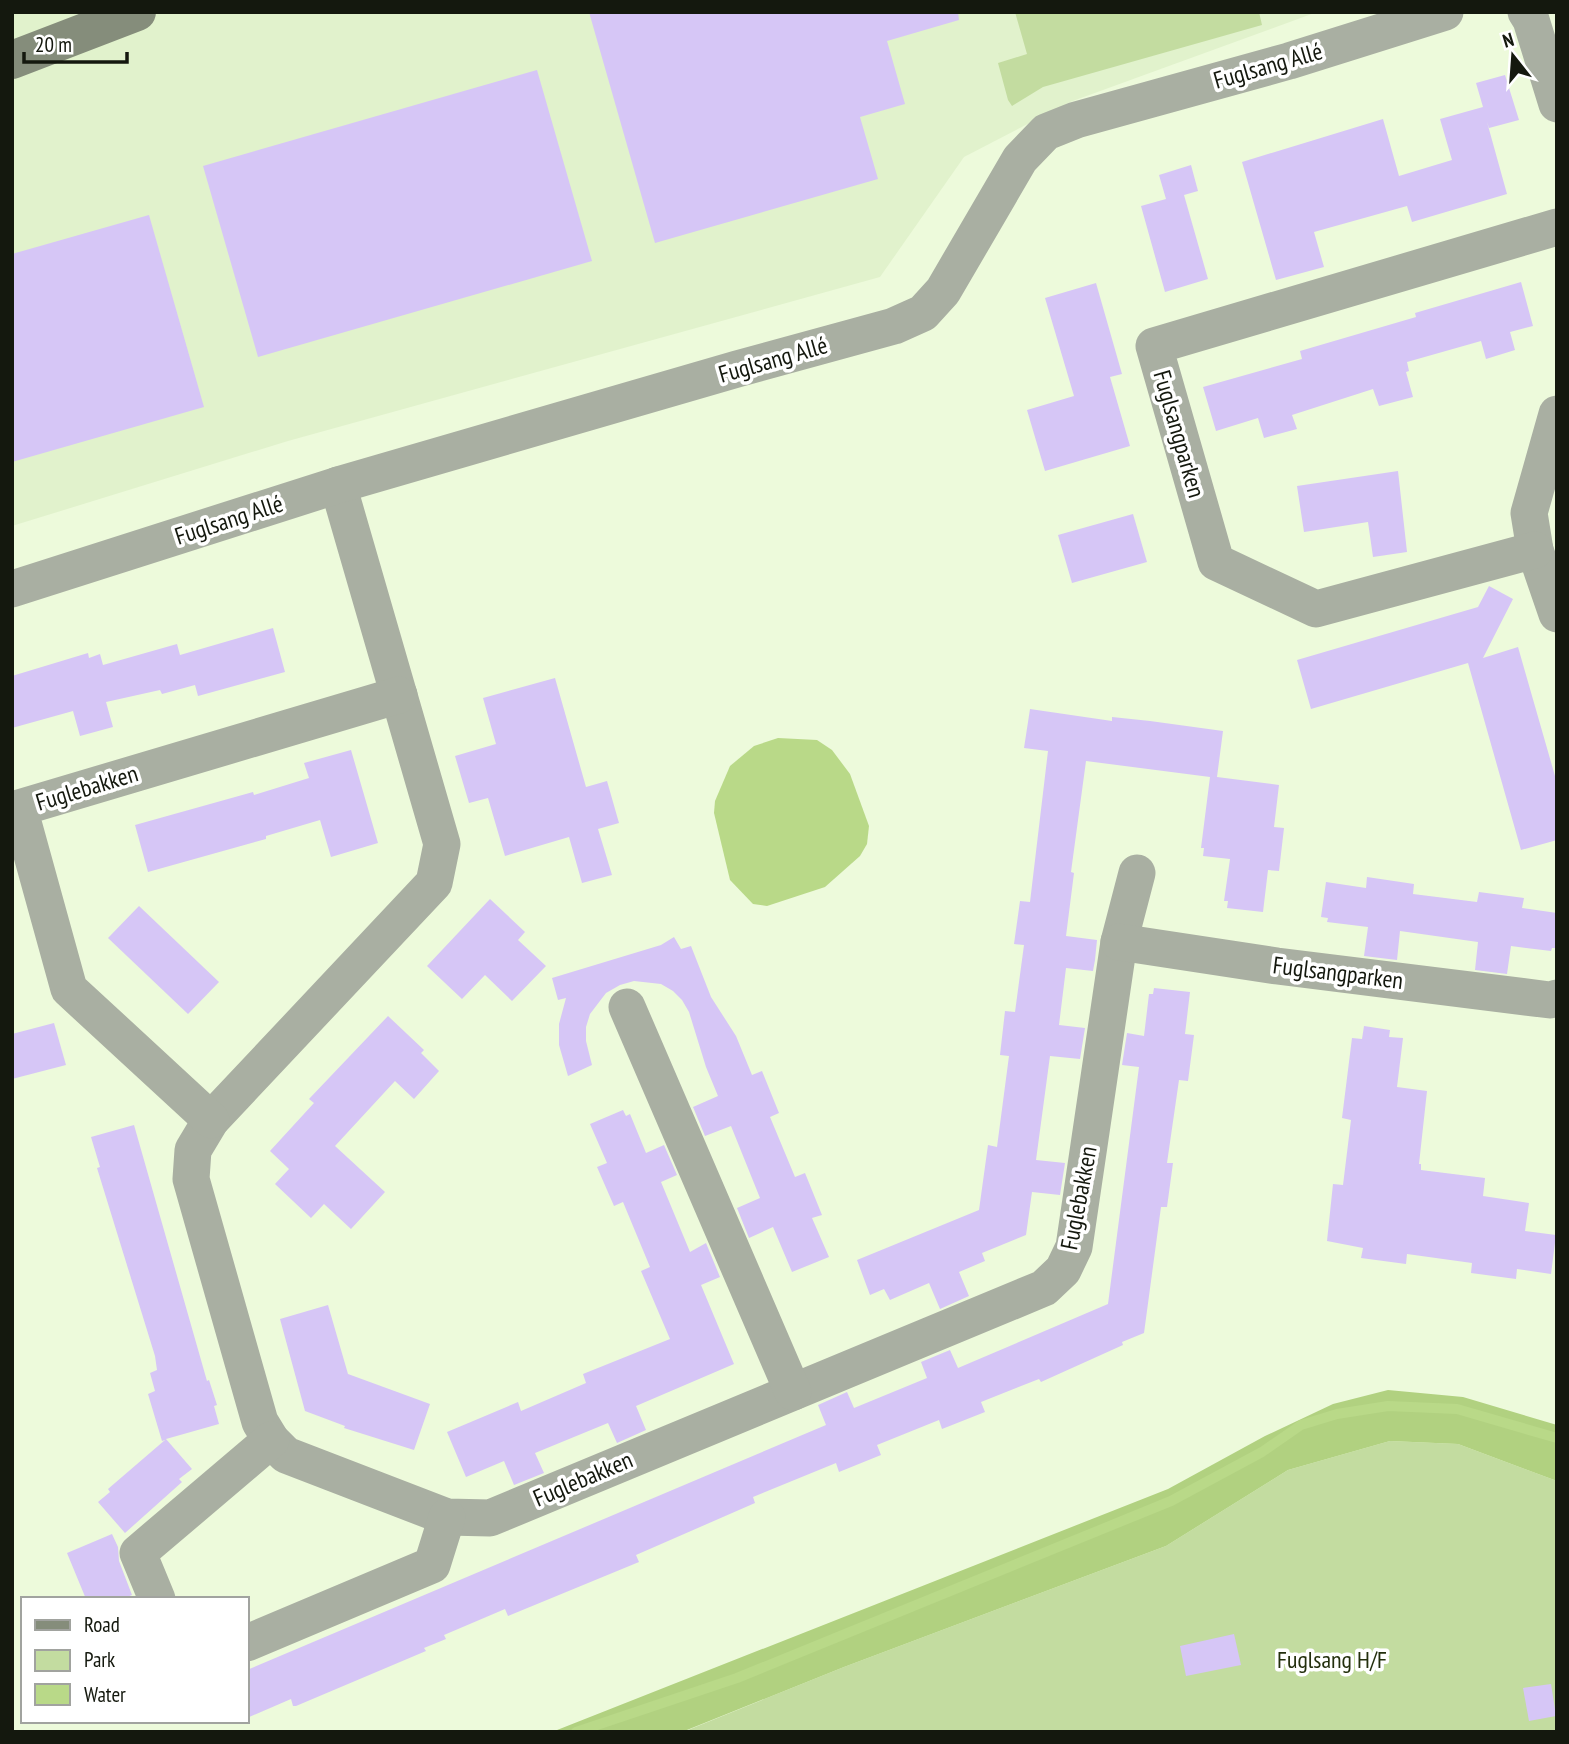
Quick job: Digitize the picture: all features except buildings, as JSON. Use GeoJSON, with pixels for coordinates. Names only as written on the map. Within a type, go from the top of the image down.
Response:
{"type":"FeatureCollection","features":[{"type":"Feature","properties":{"kind":"street"},"geometry":{"type":"LineString","coordinates":[[12,60],[137,12]]}},
{"type":"Feature","properties":{"kind":"street","name":"Fuglsang Allé"},"geometry":{"type":"LineString","coordinates":[[12,589],[338,485],[894,326],[923,313],[943,291],[1020,159],[1046,132],[1076,120],[1289,61],[1445,12]]}},
{"type":"Feature","properties":{"kind":"street"},"geometry":{"type":"LineString","coordinates":[[1526,12],[1531,20],[1557,104]]}},
{"type":"Feature","properties":{"kind":"street","name":"Fuglsangparken"},"geometry":{"type":"LineString","coordinates":[[1535,550],[1316,609],[1216,562],[1154,346],[1557,227]]}},
{"type":"Feature","properties":{"kind":"street"},"geometry":{"type":"LineString","coordinates":[[1557,414],[1529,513],[1535,550],[1557,614]]}},
{"type":"Feature","properties":{"kind":"street","name":"Fuglebakken"},"geometry":{"type":"LineString","coordinates":[[338,485],[442,844],[433,883],[211,1120],[193,1150],[191,1179],[260,1422],[271,1440],[286,1455],[447,1517],[490,1518],[1044,1288],[1063,1270],[1074,1247],[1119,942],[1137,873]]}},
{"type":"Feature","properties":{"kind":"street","name":"Fuglebakken"},"geometry":{"type":"LineString","coordinates":[[211,1120],[69,989],[19,808],[399,695]]}},
{"type":"Feature","properties":{"kind":"street","name":"Fuglsangparken"},"geometry":{"type":"LineString","coordinates":[[1119,942],[1318,971],[1550,1000],[1557,998]]}},
{"type":"Feature","properties":{"kind":"street"},"geometry":{"type":"LineString","coordinates":[[627,1007],[793,1392]]}},
{"type":"Feature","properties":{"kind":"street"},"geometry":{"type":"LineString","coordinates":[[156,1597],[138,1553],[271,1440]]}},
{"type":"Feature","properties":{"kind":"street"},"geometry":{"type":"LineString","coordinates":[[248,1643],[432,1565],[447,1517]]}},
{"type":"Feature","properties":{"kind":"shaded area"},"geometry":{"type":"Polygon","coordinates":[[[12,12],[1317,12],[1070,102],[964,157],[880,277],[288,441],[12,526],[12,12]]]}},
{"type":"Feature","properties":{"kind":"shaded area"},"geometry":{"type":"Polygon","coordinates":[[[1388,1390],[1463,1397],[1557,1425],[1557,1481],[1458,1444],[1390,1441],[1288,1470],[1166,1546],[844,1667],[682,1732],[552,1732],[1168,1489],[1265,1436],[1333,1404],[1388,1390]]]}},
{"type":"Feature","properties":{"kind":"green space"},"geometry":{"type":"Polygon","coordinates":[[[1015,12],[1259,12],[1262,25],[1043,87],[1012,106],[998,63],[1027,54],[1015,12]]]}},
{"type":"Feature","properties":{"kind":"green space","name":"Fuglsang H/F"},"geometry":{"type":"Polygon","coordinates":[[[1390,1441],[1458,1444],[1557,1481],[1557,1732],[683,1732],[844,1667],[1166,1546],[1288,1470],[1390,1441]]]}},
{"type":"Feature","properties":{"kind":"water"},"geometry":{"type":"Polygon","coordinates":[[[778,738],[817,740],[832,750],[850,774],[869,826],[867,844],[860,856],[825,887],[767,906],[753,904],[730,880],[714,813],[715,801],[730,766],[754,746],[778,738]]]}},
{"type":"Feature","properties":{"kind":"waterway"},"geometry":{"type":"LineString","coordinates":[[576,1732],[737,1678],[1171,1501],[1262,1452],[1301,1425],[1337,1414],[1388,1406],[1457,1409],[1557,1438]]}}]}
